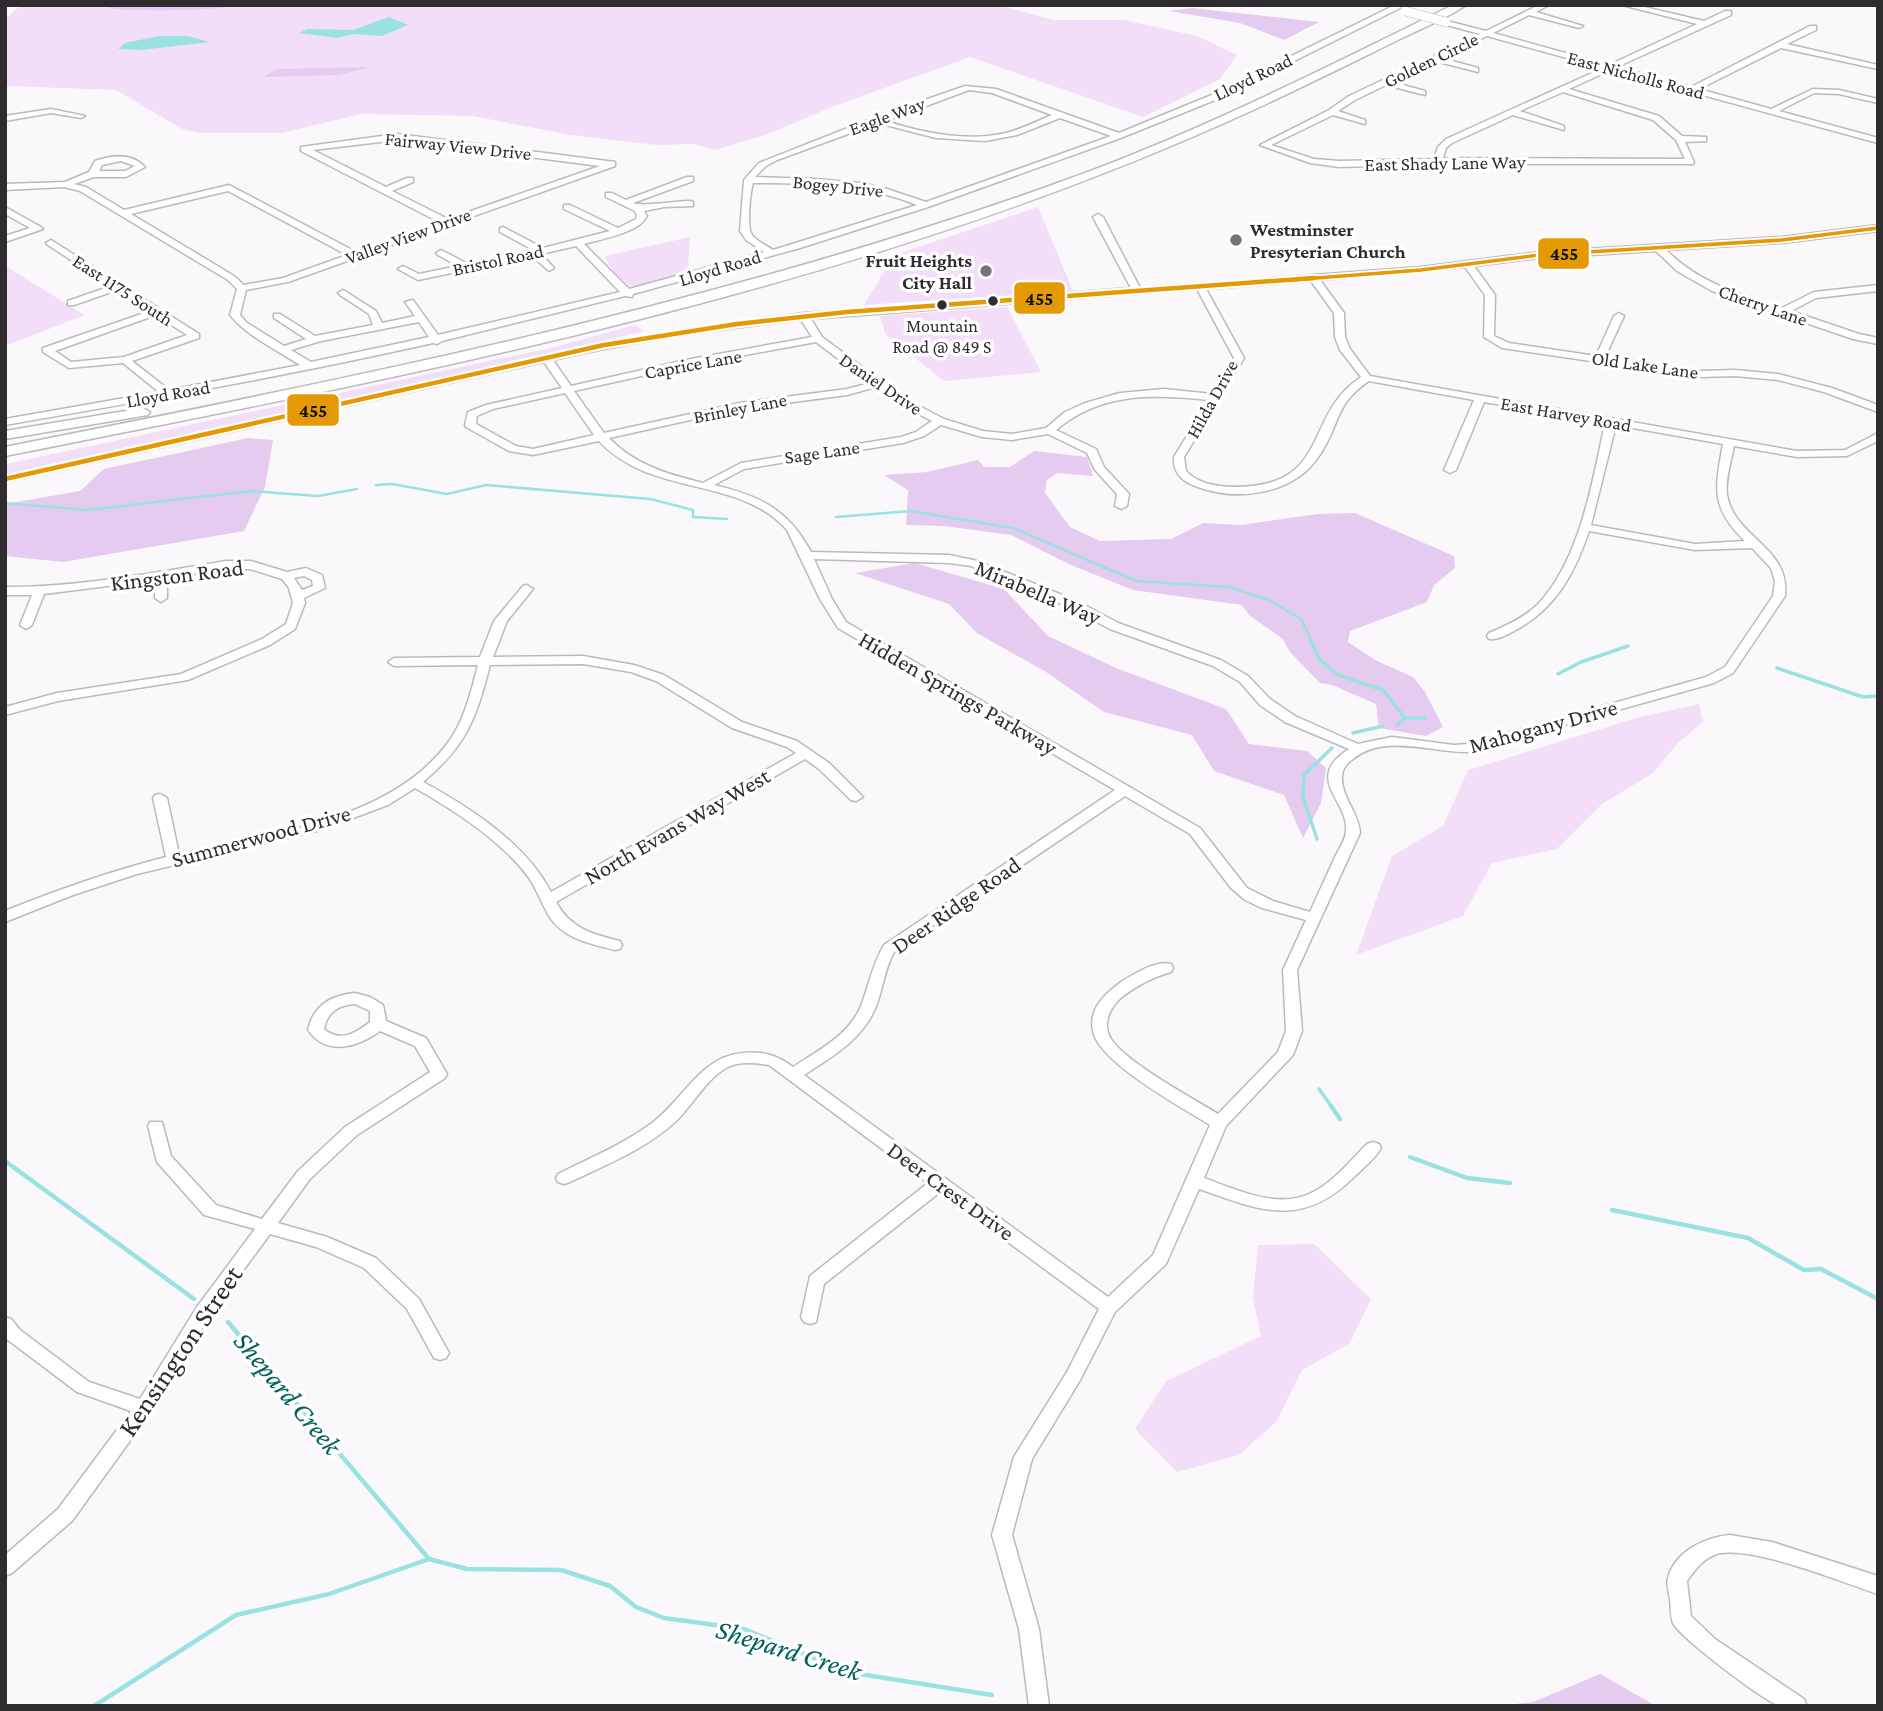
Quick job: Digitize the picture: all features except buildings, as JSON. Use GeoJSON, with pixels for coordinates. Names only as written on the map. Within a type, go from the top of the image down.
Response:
{"type":"FeatureCollection","features":[{"type":"Feature","properties":{"kind":"highway"},"geometry":{"type":"LineString","coordinates":[[5,437],[161,409],[539,329],[705,287],[873,238],[1118,152],[1221,108],[1434,5]]}},
{"type":"Feature","properties":{"kind":"highway"},"geometry":{"type":"LineString","coordinates":[[5,452],[391,374],[577,332],[755,285],[921,235],[1072,182],[1176,141],[1461,5]]}},
{"type":"Feature","properties":{"kind":"highway"},"geometry":{"type":"LineString","coordinates":[[5,459],[195,414]]}},
{"type":"Feature","properties":{"kind":"street","name":"East Nicholls Road"},"geometry":{"type":"LineString","coordinates":[[1382,5],[1401,8],[1878,141]]}},
{"type":"Feature","properties":{"kind":"street","name":"Golden Circle"},"geometry":{"type":"LineString","coordinates":[[1319,119],[1352,98],[1545,5]]}},
{"type":"Feature","properties":{"kind":"street"},"geometry":{"type":"LineString","coordinates":[[1626,5],[1705,24]]}},
{"type":"Feature","properties":{"kind":"street","name":"Lloyd Road"},"geometry":{"type":"LineString","coordinates":[[5,422],[168,394],[437,341],[629,295],[771,253],[925,205],[1117,135],[1216,96],[1401,8]]}},
{"type":"Feature","properties":{"kind":"street"},"geometry":{"type":"LineString","coordinates":[[1529,13],[1579,26]]}},
{"type":"Feature","properties":{"kind":"street"},"geometry":{"type":"LineString","coordinates":[[1438,161],[1442,147],[1449,141],[1728,13]]}},
{"type":"Feature","properties":{"kind":"street"},"geometry":{"type":"LineString","coordinates":[[1692,90],[1813,28]]}},
{"type":"Feature","properties":{"kind":"street"},"geometry":{"type":"LineString","coordinates":[[1780,45],[1878,67]]}},
{"type":"Feature","properties":{"kind":"street"},"geometry":{"type":"LineString","coordinates":[[1436,59],[1475,70]]}},
{"type":"Feature","properties":{"kind":"street"},"geometry":{"type":"LineString","coordinates":[[1868,64],[1878,59]]}},
{"type":"Feature","properties":{"kind":"street"},"geometry":{"type":"LineString","coordinates":[[1385,82],[1422,93]]}},
{"type":"Feature","properties":{"kind":"street","name":"Eagle Way"},"geometry":{"type":"LineString","coordinates":[[748,180],[752,170],[761,163],[968,88],[993,91],[1117,135]]}},
{"type":"Feature","properties":{"kind":"street"},"geometry":{"type":"LineString","coordinates":[[1562,89],[1656,118],[1680,139],[1703,139]]}},
{"type":"Feature","properties":{"kind":"street"},"geometry":{"type":"LineString","coordinates":[[1771,112],[1813,91],[1839,92],[1878,101]]}},
{"type":"Feature","properties":{"kind":"street"},"geometry":{"type":"LineString","coordinates":[[5,119],[51,111],[81,116]]}},
{"type":"Feature","properties":{"kind":"street"},"geometry":{"type":"LineString","coordinates":[[1514,111],[1561,128]]}},
{"type":"Feature","properties":{"kind":"street"},"geometry":{"type":"LineString","coordinates":[[1332,112],[1362,122]]}},
{"type":"Feature","properties":{"kind":"street"},"geometry":{"type":"LineString","coordinates":[[876,120],[906,129],[984,139],[1006,136],[1059,115]]}},
{"type":"Feature","properties":{"kind":"street","name":"East Shady Lane Way"},"geometry":{"type":"LineString","coordinates":[[1319,119],[1264,145],[1325,163],[1690,162],[1680,139]]}},
{"type":"Feature","properties":{"kind":"street","name":"Fairway View Drive"},"geometry":{"type":"LineString","coordinates":[[386,191],[304,149],[397,137],[612,164]]}},
{"type":"Feature","properties":{"kind":"street","name":"Valley View Drive"},"geometry":{"type":"LineString","coordinates":[[242,288],[285,280],[612,164]]}},
{"type":"Feature","properties":{"kind":"street"},"geometry":{"type":"LineString","coordinates":[[5,187],[66,184],[93,174]]}},
{"type":"Feature","properties":{"kind":"street"},"geometry":{"type":"LineString","coordinates":[[625,203],[690,179]]}},
{"type":"Feature","properties":{"kind":"street"},"geometry":{"type":"LineString","coordinates":[[386,191],[410,180]]}},
{"type":"Feature","properties":{"kind":"street"},"geometry":{"type":"LineString","coordinates":[[748,180],[745,232],[748,238],[771,253]]}},
{"type":"Feature","properties":{"kind":"street","name":"Bogey Drive"},"geometry":{"type":"LineString","coordinates":[[748,180],[782,180],[887,190],[925,205]]}},
{"type":"Feature","properties":{"kind":"street"},"geometry":{"type":"LineString","coordinates":[[66,184],[83,189],[231,278],[242,288],[235,315],[244,325],[311,367]]}},
{"type":"Feature","properties":{"kind":"street"},"geometry":{"type":"LineString","coordinates":[[123,213],[229,188],[355,254]]}},
{"type":"Feature","properties":{"kind":"street"},"geometry":{"type":"LineString","coordinates":[[386,191],[446,222]]}},
{"type":"Feature","properties":{"kind":"street"},"geometry":{"type":"LineString","coordinates":[[609,195],[639,209],[664,204],[690,204]]}},
{"type":"Feature","properties":{"kind":"street"},"geometry":{"type":"LineString","coordinates":[[567,207],[618,232]]}},
{"type":"Feature","properties":{"kind":"street","name":"Bristol Road"},"geometry":{"type":"LineString","coordinates":[[403,269],[418,278],[579,243],[618,232],[640,221],[642,216],[639,209]]}},
{"type":"Feature","properties":{"kind":"street"},"geometry":{"type":"LineString","coordinates":[[5,210],[38,229],[5,239]]}},
{"type":"Feature","properties":{"kind":"street"},"geometry":{"type":"LineString","coordinates":[[1098,217],[1138,291]]}},
{"type":"Feature","properties":{"kind":"street"},"geometry":{"type":"LineString","coordinates":[[5,479],[674,333],[804,316],[1469,266],[1539,255],[1782,240],[1878,228]]}},
{"type":"Feature","properties":{"kind":"street"},"geometry":{"type":"LineString","coordinates":[[503,230],[539,252],[549,268]]}},
{"type":"Feature","properties":{"kind":"street","name":"East 1175 South"},"geometry":{"type":"LineString","coordinates":[[51,243],[195,336],[125,360]]}},
{"type":"Feature","properties":{"kind":"street"},"geometry":{"type":"LineString","coordinates":[[579,243],[629,295]]}},
{"type":"Feature","properties":{"kind":"street","name":"Cherry Lane"},"geometry":{"type":"LineString","coordinates":[[1659,248],[1695,280],[1857,337],[1878,341]]}},
{"type":"Feature","properties":{"kind":"street"},"geometry":{"type":"LineString","coordinates":[[441,253],[467,267]]}},
{"type":"Feature","properties":{"kind":"street","name":"Old Lake Lane"},"geometry":{"type":"LineString","coordinates":[[1469,266],[1490,295],[1489,337],[1496,343],[1700,373],[1735,367],[1828,390],[1878,409]]}},
{"type":"Feature","properties":{"kind":"street"},"geometry":{"type":"LineString","coordinates":[[1314,278],[1339,313],[1340,337],[1345,350],[1367,378]]}},
{"type":"Feature","properties":{"kind":"street","name":"Hilda Drive"},"geometry":{"type":"LineString","coordinates":[[1200,286],[1239,358],[1179,457],[1178,467],[1183,476],[1199,484],[1228,491],[1247,491],[1291,480],[1308,467],[1345,391],[1367,378]]}},
{"type":"Feature","properties":{"kind":"street"},"geometry":{"type":"LineString","coordinates":[[71,303],[117,287]]}},
{"type":"Feature","properties":{"kind":"street"},"geometry":{"type":"LineString","coordinates":[[1783,312],[1814,295],[1878,288]]}},
{"type":"Feature","properties":{"kind":"street"},"geometry":{"type":"LineString","coordinates":[[343,293],[373,313],[378,326]]}},
{"type":"Feature","properties":{"kind":"street"},"geometry":{"type":"LineString","coordinates":[[410,302],[437,341]]}},
{"type":"Feature","properties":{"kind":"street"},"geometry":{"type":"LineString","coordinates":[[156,312],[47,350],[69,365],[125,360],[168,394]]}},
{"type":"Feature","properties":{"kind":"street"},"geometry":{"type":"LineString","coordinates":[[277,316],[313,339]]}},
{"type":"Feature","properties":{"kind":"street","name":"Daniel Drive"},"geometry":{"type":"LineString","coordinates":[[804,316],[817,340],[919,412],[982,434],[1012,438],[1049,431],[1079,410],[1121,396],[1164,392],[1215,397]]}},
{"type":"Feature","properties":{"kind":"street"},"geometry":{"type":"LineString","coordinates":[[1600,358],[1619,316]]}},
{"type":"Feature","properties":{"kind":"street"},"geometry":{"type":"LineString","coordinates":[[285,349],[313,339],[422,318]]}},
{"type":"Feature","properties":{"kind":"street","name":"Caprice Lane"},"geometry":{"type":"LineString","coordinates":[[604,438],[533,452],[513,449],[470,425],[472,414],[490,407],[691,362],[817,340]]}},
{"type":"Feature","properties":{"kind":"street","name":"Hidden Springs Parkway"},"geometry":{"type":"LineString","coordinates":[[547,359],[604,438],[625,458],[641,467],[736,494],[771,510],[795,533],[831,611],[842,625],[1195,831],[1209,844],[1242,891],[1263,903],[1314,918]]}},
{"type":"Feature","properties":{"kind":"street","name":"East Harvey Road"},"geometry":{"type":"LineString","coordinates":[[1367,378],[1729,442],[1823,455],[1847,453],[1878,436]]}},
{"type":"Feature","properties":{"kind":"street","name":"Brinley Lane"},"geometry":{"type":"LineString","coordinates":[[604,438],[740,406],[846,392],[877,384]]}},
{"type":"Feature","properties":{"kind":"street"},"geometry":{"type":"LineString","coordinates":[[1450,470],[1480,399]]}},
{"type":"Feature","properties":{"kind":"street","name":"Sage Lane"},"geometry":{"type":"LineString","coordinates":[[705,486],[741,466],[903,440],[920,434],[940,421]]}},
{"type":"Feature","properties":{"kind":"street"},"geometry":{"type":"LineString","coordinates":[[1493,636],[1525,621],[1544,606],[1564,576],[1584,527],[1611,422]]}},
{"type":"Feature","properties":{"kind":"street"},"geometry":{"type":"LineString","coordinates":[[1049,431],[1092,451],[1099,468],[1123,494],[1121,506]]}},
{"type":"Feature","properties":{"kind":"street","name":"Mahogany Drive"},"geometry":{"type":"LineString","coordinates":[[1357,748],[1377,741],[1394,740],[1434,748],[1469,748],[1710,680],[1729,670],[1779,596],[1783,584],[1780,571],[1727,513],[1721,485],[1729,442]]}},
{"type":"Feature","properties":{"kind":"street"},"geometry":{"type":"LineString","coordinates":[[1584,527],[1695,547],[1753,544]]}},
{"type":"Feature","properties":{"kind":"street","name":"Mirabella Way"},"geometry":{"type":"LineString","coordinates":[[804,555],[949,559],[974,563],[1073,604],[1114,626],[1232,671],[1265,702],[1290,719],[1357,748]]}},
{"type":"Feature","properties":{"kind":"street","name":"Kingston Road"},"geometry":{"type":"LineString","coordinates":[[5,591],[39,591],[226,565],[251,565],[286,576],[306,572],[318,578],[318,588],[298,596]]}},
{"type":"Feature","properties":{"kind":"street"},"geometry":{"type":"LineString","coordinates":[[161,576],[161,598]]}},
{"type":"Feature","properties":{"kind":"street"},"geometry":{"type":"LineString","coordinates":[[5,711],[57,696],[120,685],[150,683],[211,667],[266,642],[290,626],[299,603],[298,596],[286,576]]}},
{"type":"Feature","properties":{"kind":"street","name":"Summerwood Drive"},"geometry":{"type":"LineString","coordinates":[[5,917],[73,888],[173,859],[333,821],[377,804],[415,783],[459,741],[473,712],[497,627],[527,589]]}},
{"type":"Feature","properties":{"kind":"street"},"geometry":{"type":"LineString","coordinates":[[26,625],[39,591]]}},
{"type":"Feature","properties":{"kind":"street"},"geometry":{"type":"LineString","coordinates":[[1183,651],[1196,639]]}},
{"type":"Feature","properties":{"kind":"street"},"geometry":{"type":"LineString","coordinates":[[394,662],[583,660],[634,669],[660,678],[737,725],[783,740],[824,766],[856,797]]}},
{"type":"Feature","properties":{"kind":"street"},"geometry":{"type":"LineString","coordinates":[[1039,1706],[1029,1629],[1002,1535],[1023,1457],[1073,1377],[1109,1307],[1160,1259],[1219,1123],[1285,1055],[1294,1031],[1290,971],[1353,833],[1354,821],[1339,795],[1335,777],[1339,763],[1357,748]]}},
{"type":"Feature","properties":{"kind":"street","name":"North Evans Way West"},"geometry":{"type":"LineString","coordinates":[[550,899],[805,753]]}},
{"type":"Feature","properties":{"kind":"street"},"geometry":{"type":"LineString","coordinates":[[415,783],[452,803],[507,847],[535,876],[550,899],[557,917],[583,937],[615,945]]}},
{"type":"Feature","properties":{"kind":"street","name":"Deer Ridge Road"},"geometry":{"type":"LineString","coordinates":[[793,1074],[854,1030],[868,1006],[878,965],[889,949],[1124,790]]}},
{"type":"Feature","properties":{"kind":"street"},"geometry":{"type":"LineString","coordinates":[[160,798],[173,859]]}},
{"type":"Feature","properties":{"kind":"street"},"geometry":{"type":"LineString","coordinates":[[1166,968],[1140,975],[1110,999],[1102,1009],[1099,1024],[1105,1042],[1124,1060],[1219,1123]]}},
{"type":"Feature","properties":{"kind":"street"},"geometry":{"type":"LineString","coordinates":[[363,1000],[378,1009],[378,1024],[361,1039],[340,1043],[323,1038],[316,1030],[317,1019],[325,1009],[340,1001],[363,1000]]}},
{"type":"Feature","properties":{"kind":"street","name":"Kensington Street"},"geometry":{"type":"LineString","coordinates":[[5,1567],[65,1515],[144,1408],[202,1312],[304,1175],[351,1131],[439,1074],[421,1042],[378,1024]]}},
{"type":"Feature","properties":{"kind":"street","name":"Deer Crest Drive"},"geometry":{"type":"LineString","coordinates":[[565,1178],[633,1144],[670,1118],[707,1072],[728,1060],[753,1056],[773,1060],[1109,1307]]}},
{"type":"Feature","properties":{"kind":"street"},"geometry":{"type":"LineString","coordinates":[[156,1126],[163,1158],[210,1210],[321,1242],[370,1263],[413,1304],[440,1353]]}},
{"type":"Feature","properties":{"kind":"street"},"geometry":{"type":"LineString","coordinates":[[1195,1181],[1264,1203],[1294,1205],[1317,1198],[1373,1148]]}},
{"type":"Feature","properties":{"kind":"street"},"geometry":{"type":"LineString","coordinates":[[810,1317],[816,1281],[940,1182]]}},
{"type":"Feature","properties":{"kind":"street"},"geometry":{"type":"LineString","coordinates":[[5,1324],[14,1335],[83,1387],[144,1408]]}},
{"type":"Feature","properties":{"kind":"street"},"geometry":{"type":"LineString","coordinates":[[1797,1706],[1708,1646],[1682,1620],[1677,1580],[1684,1569],[1691,1559],[1717,1545],[1751,1545],[1878,1585]]}},
{"type":"Feature","properties":{"kind":"shaded area"},"geometry":{"type":"Polygon","coordinates":[[[21,5],[997,5],[1054,20],[1124,20],[1197,36],[1237,55],[1220,79],[1143,117],[970,57],[832,107],[768,134],[715,150],[693,144],[656,145],[570,135],[472,116],[361,114],[282,133],[201,133],[182,129],[116,90],[5,86],[5,19],[21,5]]]}},
{"type":"Feature","properties":{"kind":"shaded area"},"geometry":{"type":"Polygon","coordinates":[[[234,5],[210,9],[168,10],[127,10],[105,6],[234,5]]]}},
{"type":"Feature","properties":{"kind":"shaded area"},"geometry":{"type":"Polygon","coordinates":[[[1192,8],[1319,22],[1284,40],[1240,23],[1169,11],[1192,8]]]}},
{"type":"Feature","properties":{"kind":"shaded area"},"geometry":{"type":"Polygon","coordinates":[[[369,67],[339,75],[263,77],[277,69],[369,67]]]}},
{"type":"Feature","properties":{"kind":"shaded area"},"geometry":{"type":"Polygon","coordinates":[[[1038,207],[1073,291],[864,305],[894,255],[1038,207]]]}},
{"type":"Feature","properties":{"kind":"shaded area"},"geometry":{"type":"Polygon","coordinates":[[[690,237],[688,267],[693,271],[635,287],[617,274],[605,256],[690,237]]]}},
{"type":"Feature","properties":{"kind":"shaded area"},"geometry":{"type":"Polygon","coordinates":[[[5,266],[85,315],[5,346],[5,266]]]}},
{"type":"Feature","properties":{"kind":"shaded area"},"geometry":{"type":"Polygon","coordinates":[[[1007,307],[1041,372],[944,381],[885,334],[880,316],[1007,307]]]}},
{"type":"Feature","properties":{"kind":"shaded area"},"geometry":{"type":"Polygon","coordinates":[[[635,325],[643,330],[5,474],[6,464],[555,347],[635,325]]]}},
{"type":"Feature","properties":{"kind":"shaded area"},"geometry":{"type":"Polygon","coordinates":[[[248,438],[273,440],[265,487],[244,531],[63,562],[5,556],[5,504],[80,491],[104,469],[248,438]]]}},
{"type":"Feature","properties":{"kind":"shaded area"},"geometry":{"type":"Polygon","coordinates":[[[1034,451],[1087,457],[1093,476],[1057,473],[1047,480],[1045,493],[1070,527],[1100,541],[1171,539],[1203,523],[1241,525],[1318,514],[1355,513],[1454,556],[1455,568],[1434,585],[1427,602],[1350,631],[1348,642],[1377,661],[1413,677],[1425,692],[1443,727],[1426,736],[1379,728],[1376,704],[1332,685],[1320,683],[1290,652],[1283,639],[1249,615],[1242,605],[1133,590],[1071,565],[1011,535],[944,526],[906,525],[908,490],[884,475],[927,472],[978,460],[984,467],[1010,467],[1034,451]]]}},
{"type":"Feature","properties":{"kind":"shaded area"},"geometry":{"type":"Polygon","coordinates":[[[915,563],[1004,589],[1048,636],[1116,668],[1226,709],[1249,744],[1307,751],[1326,768],[1321,803],[1303,838],[1284,795],[1214,771],[1192,735],[1104,712],[1046,672],[977,633],[949,604],[855,573],[915,563]]]}},
{"type":"Feature","properties":{"kind":"shaded area"},"geometry":{"type":"Polygon","coordinates":[[[1699,704],[1703,722],[1678,743],[1653,773],[1602,804],[1557,849],[1492,863],[1463,916],[1356,955],[1392,856],[1443,826],[1468,770],[1640,717],[1699,704]]]}},
{"type":"Feature","properties":{"kind":"shaded area"},"geometry":{"type":"Polygon","coordinates":[[[1314,1244],[1371,1299],[1350,1343],[1302,1370],[1277,1421],[1239,1455],[1177,1472],[1135,1429],[1166,1381],[1261,1336],[1253,1298],[1258,1245],[1314,1244]]]}},
{"type":"Feature","properties":{"kind":"shaded area"},"geometry":{"type":"Polygon","coordinates":[[[1600,1674],[1656,1706],[1497,1706],[1533,1702],[1600,1674]]]}},
{"type":"Feature","properties":{"kind":"water"},"geometry":{"type":"Polygon","coordinates":[[[389,17],[408,25],[382,36],[353,34],[338,38],[299,33],[307,29],[353,30],[389,17]]]}},
{"type":"Feature","properties":{"kind":"water"},"geometry":{"type":"Polygon","coordinates":[[[159,36],[187,36],[210,42],[141,50],[118,49],[125,43],[159,36]]]}},
{"type":"Feature","properties":{"kind":"waterway"},"geometry":{"type":"LineString","coordinates":[[1872,5],[1878,7]]}},
{"type":"Feature","properties":{"kind":"waterway"},"geometry":{"type":"LineString","coordinates":[[376,485],[392,484],[447,494],[486,485],[650,499],[693,510],[693,517],[727,519]]}},
{"type":"Feature","properties":{"kind":"waterway"},"geometry":{"type":"LineString","coordinates":[[5,503],[87,510],[251,491],[318,496],[357,489]]}},
{"type":"Feature","properties":{"kind":"waterway"},"geometry":{"type":"LineString","coordinates":[[836,517],[911,511],[1013,528],[1136,581],[1229,587],[1269,600],[1301,619],[1311,640]]}},
{"type":"Feature","properties":{"kind":"waterway"},"geometry":{"type":"LineString","coordinates":[[1310,639],[1319,659],[1338,675],[1383,690],[1405,718],[1397,725]]}},
{"type":"Feature","properties":{"kind":"waterway"},"geometry":{"type":"LineString","coordinates":[[1558,674],[1581,662],[1628,646]]}},
{"type":"Feature","properties":{"kind":"waterway"},"geometry":{"type":"LineString","coordinates":[[1777,668],[1863,697],[1878,696]]}},
{"type":"Feature","properties":{"kind":"waterway"},"geometry":{"type":"LineString","coordinates":[[1406,718],[1425,718]]}},
{"type":"Feature","properties":{"kind":"waterway"},"geometry":{"type":"LineString","coordinates":[[1353,733],[1383,726]]}},
{"type":"Feature","properties":{"kind":"waterway"},"geometry":{"type":"LineString","coordinates":[[1317,839],[1303,797],[1304,775],[1332,748]]}},
{"type":"Feature","properties":{"kind":"waterway"},"geometry":{"type":"LineString","coordinates":[[1319,1089],[1332,1107]]}},
{"type":"Feature","properties":{"kind":"waterway"},"geometry":{"type":"LineString","coordinates":[[1331,1106],[1340,1119]]}},
{"type":"Feature","properties":{"kind":"waterway"},"geometry":{"type":"LineString","coordinates":[[1410,1157],[1467,1178],[1510,1183]]}},
{"type":"Feature","properties":{"kind":"waterway","name":"Shepard Creek"},"geometry":{"type":"LineString","coordinates":[[5,1161],[194,1299]]}},
{"type":"Feature","properties":{"kind":"waterway"},"geometry":{"type":"LineString","coordinates":[[1612,1210],[1748,1238],[1804,1270],[1821,1269],[1878,1299]]}},
{"type":"Feature","properties":{"kind":"waterway","name":"Shepard Creek"},"geometry":{"type":"LineString","coordinates":[[228,1322],[429,1559]]}},
{"type":"Feature","properties":{"kind":"waterway","name":"Shepard Creek"},"geometry":{"type":"LineString","coordinates":[[94,1706],[236,1615],[329,1594],[429,1559]]}},
{"type":"Feature","properties":{"kind":"waterway","name":"Shepard Creek"},"geometry":{"type":"LineString","coordinates":[[429,1559],[467,1569],[561,1570],[610,1586],[636,1607],[664,1618],[744,1629],[847,1672],[992,1695]]}},
{"type":"Feature","properties":{"kind":"transit line","name":"455"},"geometry":{"type":"LineString","coordinates":[[5,479],[604,345],[737,324],[847,312],[1421,270],[1539,255],[1782,240],[1878,228]]}},
{"type":"Feature","properties":{"kind":"place","name":"Westminster Presyterian Church"},"geometry":{"type":"Point","coordinates":[1236,240]}},
{"type":"Feature","properties":{"kind":"place","name":"Fruit Heights City Hall"},"geometry":{"type":"Point","coordinates":[986,271]}},
{"type":"Feature","properties":{"kind":"place","name":"Mountain Road @ 849 S"},"geometry":{"type":"Point","coordinates":[942,305]}}]}
